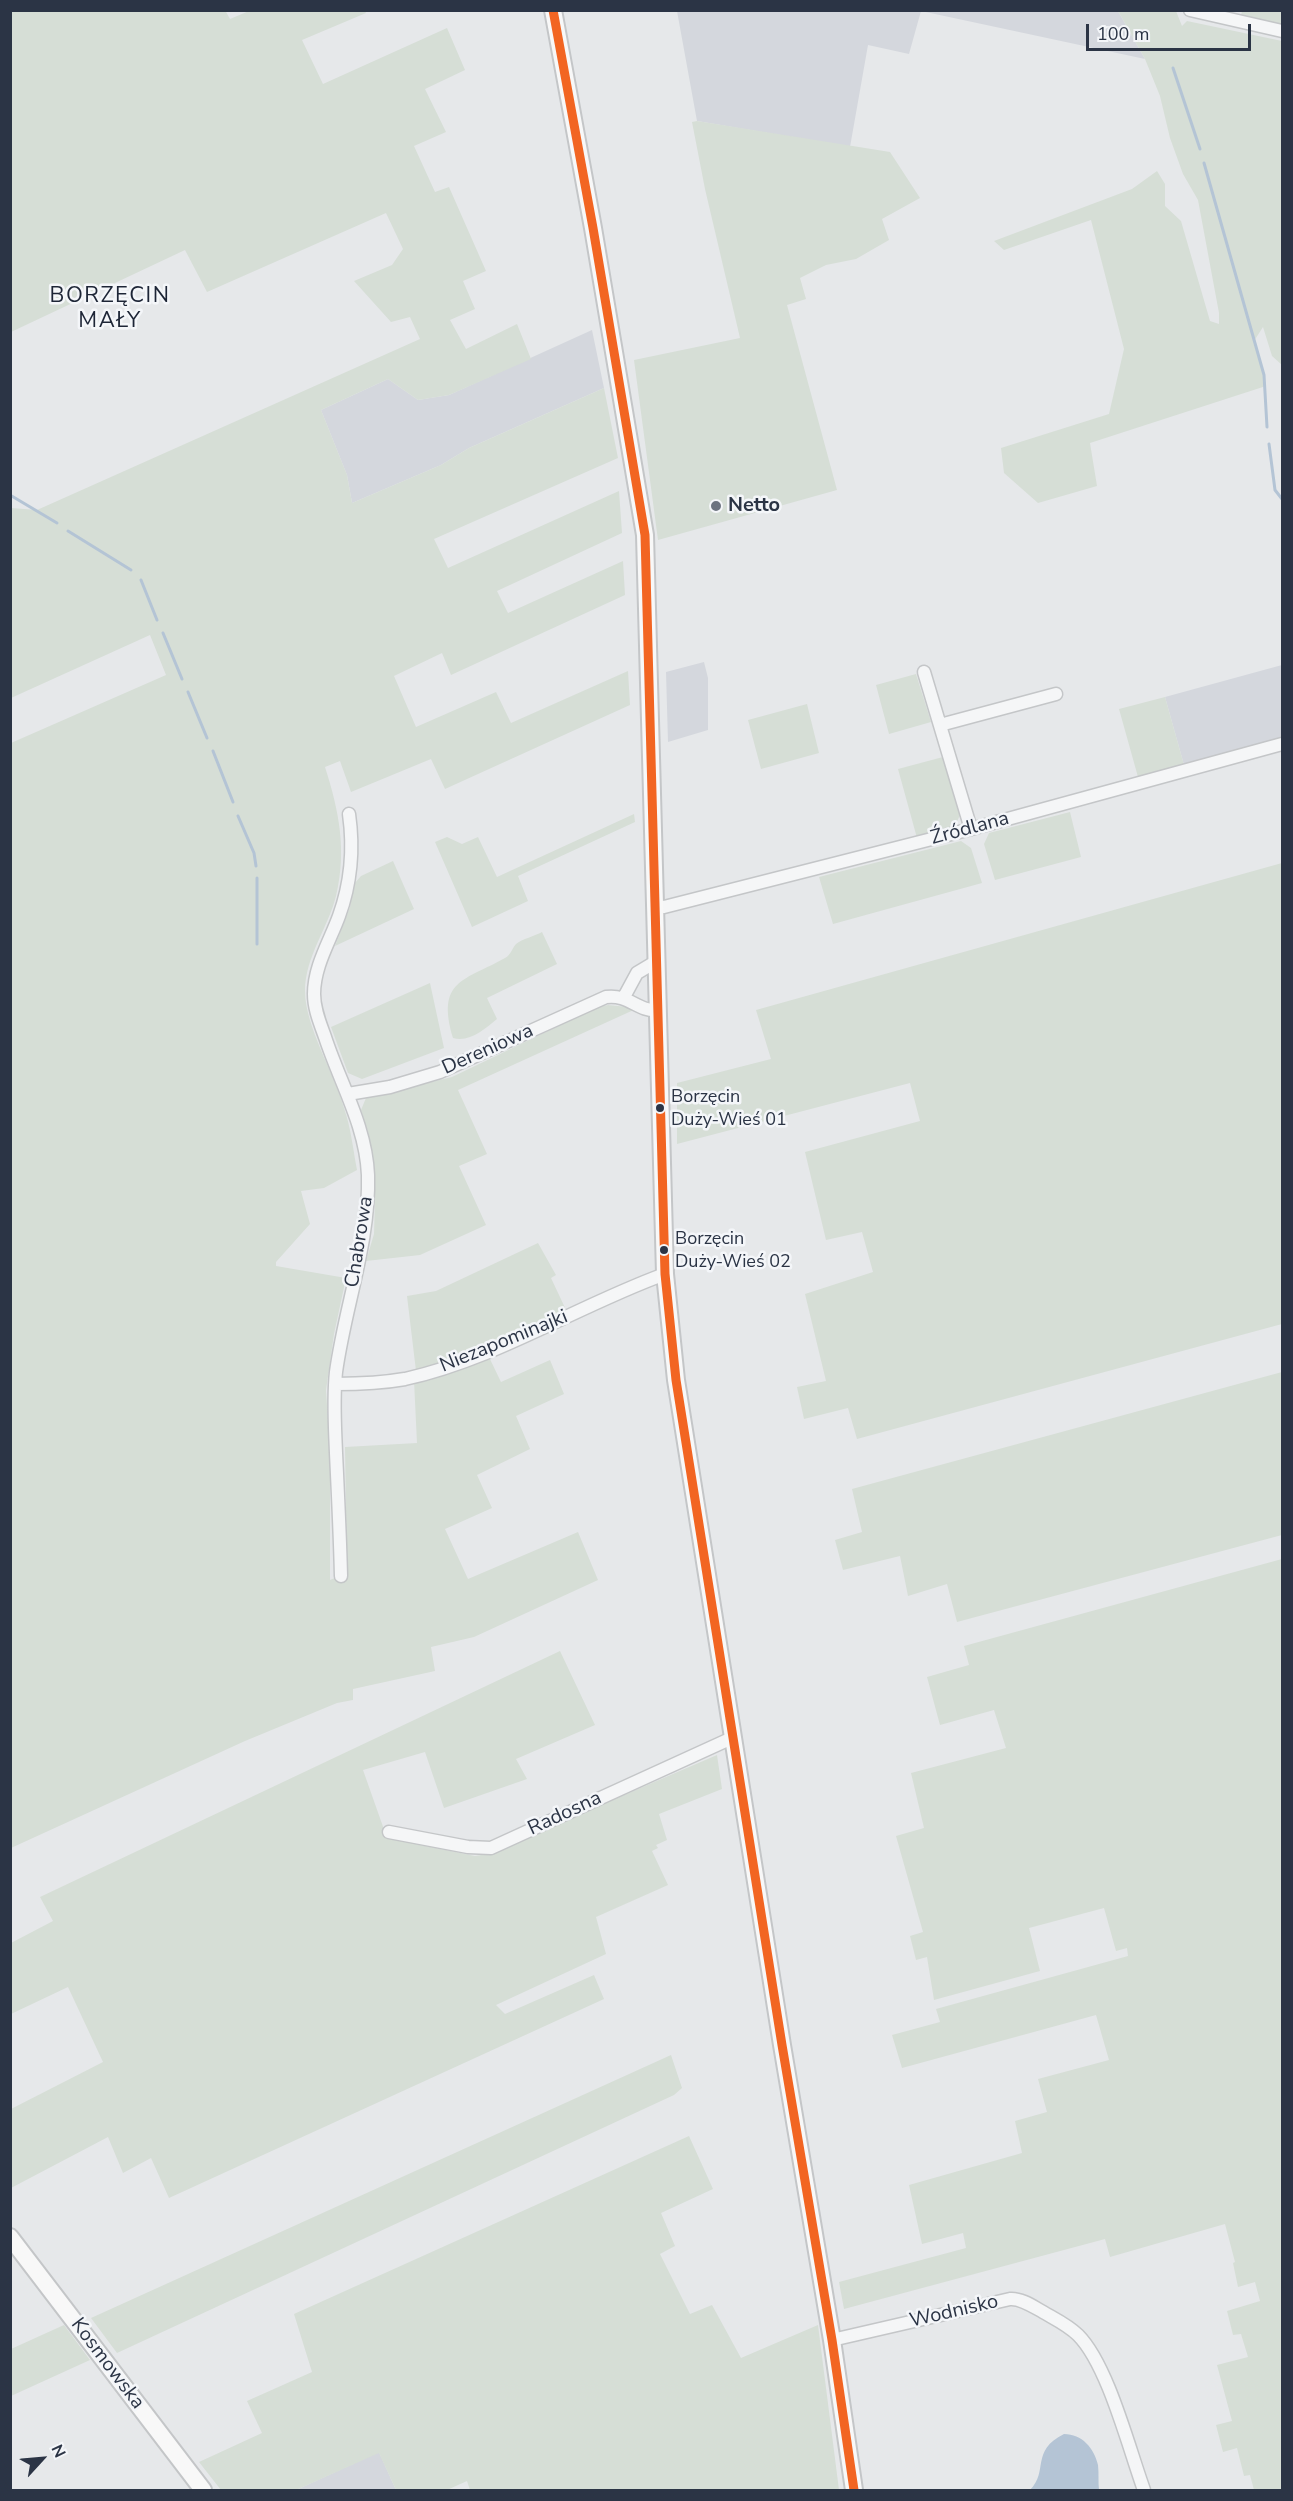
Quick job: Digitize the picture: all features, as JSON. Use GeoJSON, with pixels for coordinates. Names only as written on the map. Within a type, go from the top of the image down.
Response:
{"type":"FeatureCollection","features":[{"type":"Feature","properties":{"kind":"main road"},"geometry":{"type":"LineString","coordinates":[[553,10],[645,535],[665,1274],[676,1380],[732,1738],[832,2340],[854,2490]]}},
{"type":"Feature","properties":{"kind":"main road","name":"Kosmowska"},"geometry":{"type":"LineString","coordinates":[[10,2237],[203,2490]]}},
{"type":"Feature","properties":{"kind":"street"},"geometry":{"type":"LineString","coordinates":[[1190,10],[1282,31]]}},
{"type":"Feature","properties":{"kind":"street"},"geometry":{"type":"LineString","coordinates":[[924,672],[971,829]]}},
{"type":"Feature","properties":{"kind":"street"},"geometry":{"type":"LineString","coordinates":[[940,725],[1056,694]]}},
{"type":"Feature","properties":{"kind":"street","name":"Źródlana"},"geometry":{"type":"LineString","coordinates":[[656,906],[664,907],[971,829],[1282,744]]}},
{"type":"Feature","properties":{"kind":"street","name":"Chabrowa"},"geometry":{"type":"LineString","coordinates":[[341,1576],[334,1404],[336,1373],[366,1229],[368,1172],[362,1134],[348,1094],[330,1054],[317,1013],[314,994],[319,966],[339,916],[349,879],[352,861],[349,814]]}},
{"type":"Feature","properties":{"kind":"street"},"geometry":{"type":"LineString","coordinates":[[657,961],[637,973],[624,997],[644,1010],[658,1010]]}},
{"type":"Feature","properties":{"kind":"street","name":"Dereniowa"},"geometry":{"type":"LineString","coordinates":[[348,1094],[390,1087],[440,1072],[606,997],[624,997]]}},
{"type":"Feature","properties":{"kind":"street","name":"Niezapominajki"},"geometry":{"type":"LineString","coordinates":[[336,1384],[375,1383],[404,1379],[448,1366],[486,1352],[665,1274]]}},
{"type":"Feature","properties":{"kind":"street","name":"Radosna"},"geometry":{"type":"LineString","coordinates":[[389,1832],[468,1847],[491,1848],[732,1738]]}},
{"type":"Feature","properties":{"kind":"street","name":"Wodnisko"},"geometry":{"type":"LineString","coordinates":[[832,2340],[1010,2299],[1016,2299],[1037,2309],[1076,2333],[1093,2355],[1106,2383],[1144,2490]]}},
{"type":"Feature","properties":{"kind":"shaded area"},"geometry":{"type":"Polygon","coordinates":[[[225,10],[230,19],[249,11],[365,11],[366,13],[302,40],[323,84],[447,28],[465,70],[425,89],[446,132],[414,146],[435,192],[449,187],[486,271],[463,281],[475,309],[450,320],[466,349],[517,324],[531,359],[449,395],[418,400],[388,379],[321,410],[347,475],[352,503],[441,465],[469,448],[604,388],[618,458],[434,539],[448,568],[619,491],[622,533],[497,591],[508,613],[623,561],[625,595],[451,675],[442,653],[394,676],[416,727],[496,692],[511,723],[628,671],[630,705],[445,789],[431,759],[351,792],[340,761],[325,767],[338,815],[341,863],[336,896],[306,978],[306,1005],[346,1116],[357,1170],[324,1188],[301,1191],[310,1224],[276,1262],[276,1266],[346,1278],[334,1334],[326,1390],[330,1453],[330,1580],[347,1573],[345,1447],[417,1443],[414,1380],[488,1355],[501,1382],[550,1360],[564,1394],[516,1416],[530,1449],[477,1475],[492,1508],[445,1529],[468,1579],[578,1532],[598,1580],[474,1637],[431,1647],[435,1671],[353,1689],[353,1700],[337,1703],[245,1741],[11,1848],[11,743],[166,675],[150,635],[11,698],[11,508],[37,510],[420,339],[410,317],[391,322],[354,281],[392,265],[403,249],[386,213],[207,292],[185,250],[11,332],[10,11],[225,10]]]}},
{"type":"Feature","properties":{"kind":"shaded area"},"geometry":{"type":"Polygon","coordinates":[[[677,11],[921,11],[909,54],[868,45],[850,147],[697,121],[677,11]]]}},
{"type":"Feature","properties":{"kind":"shaded area"},"geometry":{"type":"Polygon","coordinates":[[[921,11],[1118,11],[1145,59],[921,11]]]}},
{"type":"Feature","properties":{"kind":"shaded area"},"geometry":{"type":"Polygon","coordinates":[[[1118,11],[1176,11],[1182,26],[1187,21],[1282,41],[1282,365],[1272,356],[1263,327],[1254,341],[1266,386],[1090,443],[1097,486],[1038,503],[1004,473],[1001,448],[1109,414],[1124,349],[1091,220],[1004,250],[994,241],[1132,189],[1157,171],[1165,184],[1165,206],[1181,221],[1210,321],[1219,324],[1219,313],[1198,200],[1183,174],[1170,138],[1160,96],[1145,59],[1118,11]]]}},
{"type":"Feature","properties":{"kind":"shaded area"},"geometry":{"type":"Polygon","coordinates":[[[1242,11],[1282,11],[1282,24],[1241,15],[1242,11]]]}},
{"type":"Feature","properties":{"kind":"shaded area"},"geometry":{"type":"Polygon","coordinates":[[[692,122],[890,152],[920,198],[882,219],[889,240],[856,259],[826,265],[800,278],[806,299],[787,305],[837,490],[658,540],[634,360],[740,338],[705,189],[692,122]]]}},
{"type":"Feature","properties":{"kind":"shaded area"},"geometry":{"type":"Polygon","coordinates":[[[592,330],[604,388],[469,448],[441,465],[352,503],[347,475],[321,410],[388,379],[418,400],[449,395],[592,330]]]}},
{"type":"Feature","properties":{"kind":"shaded area"},"geometry":{"type":"Polygon","coordinates":[[[704,662],[708,678],[708,730],[668,742],[666,672],[704,662]]]}},
{"type":"Feature","properties":{"kind":"shaded area"},"geometry":{"type":"Polygon","coordinates":[[[1282,665],[1282,738],[1184,765],[1165,697],[1282,665]]]}},
{"type":"Feature","properties":{"kind":"shaded area"},"geometry":{"type":"Polygon","coordinates":[[[916,674],[931,722],[889,734],[876,685],[916,674]]]}},
{"type":"Feature","properties":{"kind":"shaded area"},"geometry":{"type":"Polygon","coordinates":[[[1165,697],[1184,765],[1138,777],[1119,709],[1165,697]]]}},
{"type":"Feature","properties":{"kind":"shaded area"},"geometry":{"type":"Polygon","coordinates":[[[807,704],[819,753],[761,769],[748,720],[807,704]]]}},
{"type":"Feature","properties":{"kind":"shaded area"},"geometry":{"type":"Polygon","coordinates":[[[943,757],[960,815],[954,828],[917,838],[898,769],[943,757]]]}},
{"type":"Feature","properties":{"kind":"shaded area"},"geometry":{"type":"Polygon","coordinates":[[[1070,812],[1081,857],[995,880],[984,844],[989,833],[1070,812]]]}},
{"type":"Feature","properties":{"kind":"shaded area"},"geometry":{"type":"Polygon","coordinates":[[[634,814],[635,822],[518,876],[528,901],[472,927],[435,842],[447,837],[462,844],[478,837],[497,877],[634,814]]]}},
{"type":"Feature","properties":{"kind":"shaded area"},"geometry":{"type":"Polygon","coordinates":[[[961,841],[971,848],[982,883],[833,924],[819,877],[961,841]]]}},
{"type":"Feature","properties":{"kind":"shaded area"},"geometry":{"type":"Polygon","coordinates":[[[393,861],[414,909],[335,946],[350,907],[354,884],[361,876],[393,861]]]}},
{"type":"Feature","properties":{"kind":"shaded area"},"geometry":{"type":"Polygon","coordinates":[[[1282,863],[1282,1324],[857,1439],[848,1408],[804,1419],[797,1387],[826,1381],[805,1294],[873,1272],[862,1232],[826,1240],[805,1152],[920,1121],[910,1083],[677,1144],[677,1083],[771,1059],[756,1010],[1282,863]]]}},
{"type":"Feature","properties":{"kind":"shaded area"},"geometry":{"type":"Polygon","coordinates":[[[542,932],[557,964],[487,998],[497,1019],[471,1037],[453,1038],[448,1004],[451,993],[457,985],[507,957],[519,942],[542,932]]]}},
{"type":"Feature","properties":{"kind":"shaded area"},"geometry":{"type":"Polygon","coordinates":[[[430,983],[444,1048],[362,1079],[348,1073],[331,1027],[430,983]]]}},
{"type":"Feature","properties":{"kind":"shaded area"},"geometry":{"type":"Polygon","coordinates":[[[608,1005],[638,1008],[458,1090],[487,1154],[459,1166],[486,1225],[420,1255],[366,1261],[374,1234],[375,1199],[368,1132],[361,1110],[366,1098],[452,1077],[598,1007],[608,1005]]]}},
{"type":"Feature","properties":{"kind":"shaded area"},"geometry":{"type":"Polygon","coordinates":[[[538,1243],[556,1275],[551,1278],[567,1312],[462,1356],[416,1371],[407,1296],[436,1291],[538,1243]]]}},
{"type":"Feature","properties":{"kind":"shaded area"},"geometry":{"type":"Polygon","coordinates":[[[1282,1372],[1282,1535],[957,1622],[947,1584],[908,1596],[900,1556],[843,1570],[835,1540],[862,1532],[852,1489],[1282,1372]]]}},
{"type":"Feature","properties":{"kind":"shaded area"},"geometry":{"type":"Polygon","coordinates":[[[1282,1559],[1282,2490],[1254,2490],[1250,2475],[1244,2476],[1237,2448],[1223,2452],[1216,2425],[1232,2421],[1217,2365],[1248,2357],[1241,2334],[1233,2335],[1227,2311],[1260,2301],[1255,2282],[1238,2287],[1233,2263],[1235,2262],[1225,2224],[1110,2257],[1105,2239],[844,2309],[839,2282],[966,2248],[963,2233],[922,2244],[909,2185],[1022,2153],[1015,2121],[1047,2112],[1038,2079],[1109,2060],[1096,2015],[902,2068],[892,2035],[940,2022],[936,2009],[1128,1956],[1127,1948],[1116,1951],[1104,1908],[1029,1928],[1040,1971],[934,2000],[927,1957],[916,1960],[910,1936],[923,1932],[896,1836],[924,1828],[911,1773],[1006,1748],[994,1710],[940,1725],[927,1677],[969,1665],[964,1646],[1282,1559]]]}},
{"type":"Feature","properties":{"kind":"shaded area"},"geometry":{"type":"Polygon","coordinates":[[[560,1651],[595,1725],[516,1759],[527,1779],[444,1808],[425,1752],[363,1770],[387,1838],[475,1856],[487,1854],[717,1755],[722,1789],[659,1814],[667,1840],[656,1845],[658,1848],[652,1851],[668,1885],[596,1917],[606,1954],[496,2005],[505,2014],[594,1975],[604,1999],[169,2198],[151,2158],[123,2173],[108,2137],[11,2188],[11,2109],[103,2062],[68,1987],[11,2014],[11,1943],[53,1921],[40,1897],[560,1651]]]}},
{"type":"Feature","properties":{"kind":"shaded area"},"geometry":{"type":"Polygon","coordinates":[[[671,2055],[682,2088],[674,2095],[117,2353],[91,2318],[671,2055]]]}},
{"type":"Feature","properties":{"kind":"shaded area"},"geometry":{"type":"Polygon","coordinates":[[[689,2136],[713,2189],[661,2213],[675,2246],[660,2254],[690,2314],[712,2305],[741,2358],[818,2325],[839,2490],[470,2490],[467,2481],[447,2490],[396,2490],[379,2453],[296,2490],[221,2490],[199,2462],[262,2433],[247,2401],[312,2372],[294,2314],[689,2136]]]}},
{"type":"Feature","properties":{"kind":"shaded area"},"geometry":{"type":"Polygon","coordinates":[[[64,2325],[90,2360],[11,2396],[11,2349],[64,2325]]]}},
{"type":"Feature","properties":{"kind":"shaded area"},"geometry":{"type":"Polygon","coordinates":[[[379,2452],[396,2490],[296,2490],[379,2452]]]}},
{"type":"Feature","properties":{"kind":"water"},"geometry":{"type":"Polygon","coordinates":[[[1064,2434],[1082,2439],[1094,2453],[1098,2465],[1099,2490],[1030,2490],[1039,2476],[1043,2454],[1047,2447],[1064,2434]]]}},
{"type":"Feature","properties":{"kind":"waterway"},"geometry":{"type":"LineString","coordinates":[[1173,68],[1200,149]]}},
{"type":"Feature","properties":{"kind":"waterway"},"geometry":{"type":"LineString","coordinates":[[1204,163],[1264,375],[1267,427]]}},
{"type":"Feature","properties":{"kind":"waterway"},"geometry":{"type":"LineString","coordinates":[[1269,444],[1275,490],[1282,499]]}},
{"type":"Feature","properties":{"kind":"waterway"},"geometry":{"type":"LineString","coordinates":[[10,495],[57,523]]}},
{"type":"Feature","properties":{"kind":"waterway"},"geometry":{"type":"LineString","coordinates":[[68,531],[131,570]]}},
{"type":"Feature","properties":{"kind":"waterway"},"geometry":{"type":"LineString","coordinates":[[141,580],[157,620]]}},
{"type":"Feature","properties":{"kind":"waterway"},"geometry":{"type":"LineString","coordinates":[[163,633],[182,679]]}},
{"type":"Feature","properties":{"kind":"waterway"},"geometry":{"type":"LineString","coordinates":[[188,692],[207,738]]}},
{"type":"Feature","properties":{"kind":"waterway"},"geometry":{"type":"LineString","coordinates":[[213,751],[233,802]]}},
{"type":"Feature","properties":{"kind":"waterway"},"geometry":{"type":"LineString","coordinates":[[238,816],[254,853],[256,866]]}},
{"type":"Feature","properties":{"kind":"waterway"},"geometry":{"type":"LineString","coordinates":[[257,878],[257,944]]}},
{"type":"Feature","properties":{"kind":"transit line"},"geometry":{"type":"LineString","coordinates":[[553,10],[645,535],[665,1274],[676,1380],[782,2045],[832,2340],[854,2490]]}},
{"type":"Feature","properties":{"kind":"place","name":"Netto"},"geometry":{"type":"Point","coordinates":[716,506]}},
{"type":"Feature","properties":{"kind":"place","name":"Borzęcin Duży-Wieś 01"},"geometry":{"type":"Point","coordinates":[660,1108]}},
{"type":"Feature","properties":{"kind":"place","name":"Borzęcin Duży-Wieś 02"},"geometry":{"type":"Point","coordinates":[664,1250]}},
{"type":"Feature","properties":{"kind":"district","name":"BORZĘCIN MAŁY"},"geometry":{"type":"Point","coordinates":[110,310]}}]}
